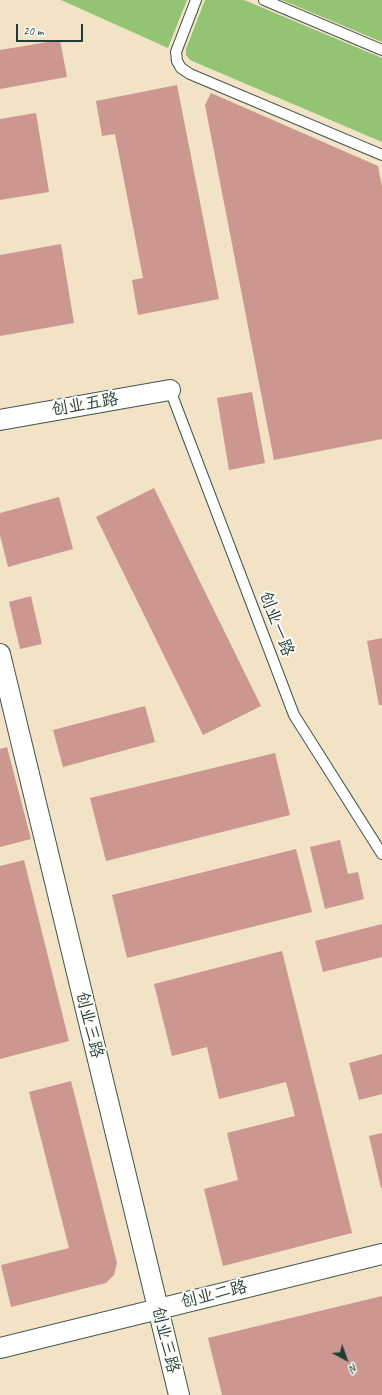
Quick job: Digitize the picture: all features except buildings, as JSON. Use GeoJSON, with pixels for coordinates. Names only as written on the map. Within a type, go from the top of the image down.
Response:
{"type":"FeatureCollection","features":[{"type":"Feature","properties":{"kind":"street","name":"创业五路"},"geometry":{"type":"LineString","coordinates":[[0,420],[170,390]]}},
{"type":"Feature","properties":{"kind":"street","name":"创业三路"},"geometry":{"type":"LineString","coordinates":[[0,654],[179,1395]]}},
{"type":"Feature","properties":{"kind":"street","name":"创业二路"},"geometry":{"type":"LineString","coordinates":[[0,1348],[382,1254]]}},
{"type":"Feature","properties":{"kind":"lane"},"geometry":{"type":"LineString","coordinates":[[196,0],[176,52],[177,61],[181,68],[190,74],[382,155]]}},
{"type":"Feature","properties":{"kind":"lane"},"geometry":{"type":"LineString","coordinates":[[264,0],[382,50]]}},
{"type":"Feature","properties":{"kind":"lane","name":"创业一路"},"geometry":{"type":"LineString","coordinates":[[170,390],[294,715],[382,854]]}},
{"type":"Feature","properties":{"kind":"green space"},"geometry":{"type":"Polygon","coordinates":[[[61,0],[187,0],[168,48],[61,0]]]}},
{"type":"Feature","properties":{"kind":"green space"},"geometry":{"type":"Polygon","coordinates":[[[205,0],[244,0],[382,58],[382,142],[190,60],[186,55],[186,49],[205,0]]]}},
{"type":"Feature","properties":{"kind":"green space"},"geometry":{"type":"Polygon","coordinates":[[[282,0],[382,0],[382,42],[282,0]]]}}]}
